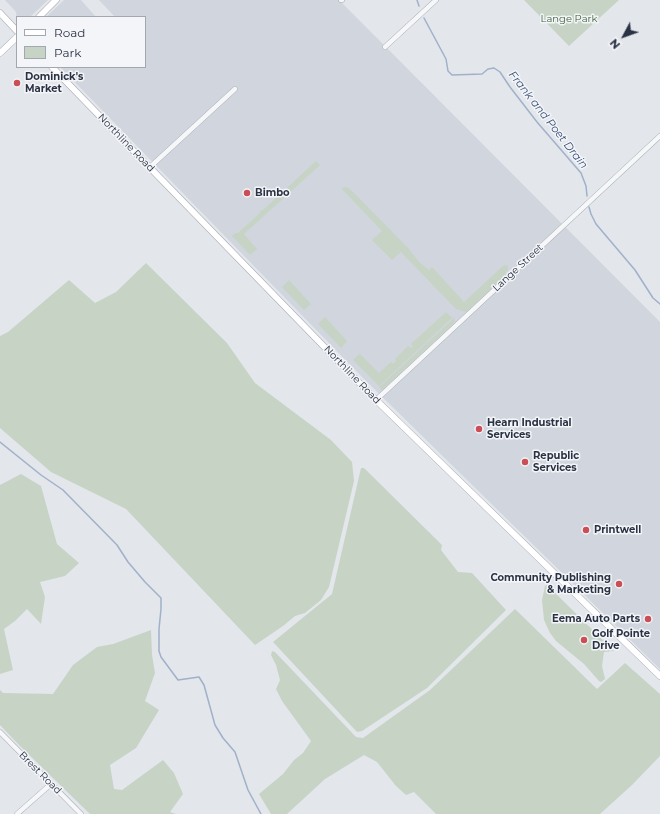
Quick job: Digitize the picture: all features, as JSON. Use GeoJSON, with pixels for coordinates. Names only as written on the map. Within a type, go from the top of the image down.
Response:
{"type":"FeatureCollection","features":[{"type":"Feature","properties":{"kind":"main road"},"geometry":{"type":"LineString","coordinates":[[39,16],[56,0]]}},
{"type":"Feature","properties":{"kind":"main road"},"geometry":{"type":"LineString","coordinates":[[0,13],[16,30]]}},
{"type":"Feature","properties":{"kind":"main road"},"geometry":{"type":"LineString","coordinates":[[0,53],[16,38]]}},
{"type":"Feature","properties":{"kind":"main road","name":"Northline Road"},"geometry":{"type":"LineString","coordinates":[[53,68],[376,400],[660,676]]}},
{"type":"Feature","properties":{"kind":"street"},"geometry":{"type":"LineString","coordinates":[[385,47],[436,0]]}},
{"type":"Feature","properties":{"kind":"street"},"geometry":{"type":"LineString","coordinates":[[150,167],[235,89]]}},
{"type":"Feature","properties":{"kind":"street","name":"Lange Street"},"geometry":{"type":"LineString","coordinates":[[376,400],[660,136]]}},
{"type":"Feature","properties":{"kind":"street","name":"Brest Road"},"geometry":{"type":"LineString","coordinates":[[0,732],[81,814]]}},
{"type":"Feature","properties":{"kind":"street"},"geometry":{"type":"LineString","coordinates":[[17,814],[51,784]]}},
{"type":"Feature","properties":{"kind":"shaded area"},"geometry":{"type":"Polygon","coordinates":[[[5,0],[48,0],[31,16],[16,16],[16,12],[5,0]]]}},
{"type":"Feature","properties":{"kind":"shaded area"},"geometry":{"type":"Polygon","coordinates":[[[64,0],[81,0],[95,16],[47,16],[64,0]]]}},
{"type":"Feature","properties":{"kind":"shaded area"},"geometry":{"type":"Polygon","coordinates":[[[99,0],[339,0],[660,322],[660,669],[364,379],[61,68],[146,68],[146,16],[114,16],[99,0]]]}},
{"type":"Feature","properties":{"kind":"green space","name":"Lange Park"},"geometry":{"type":"Polygon","coordinates":[[[524,0],[619,0],[569,46],[524,0]]]}},
{"type":"Feature","properties":{"kind":"green space"},"geometry":{"type":"Polygon","coordinates":[[[316,161],[320,165],[244,234],[257,249],[250,255],[232,236],[235,233],[238,233],[260,213],[260,210],[262,211],[316,161]]]}},
{"type":"Feature","properties":{"kind":"green space"},"geometry":{"type":"Polygon","coordinates":[[[347,187],[409,249],[419,262],[429,270],[432,267],[464,302],[503,266],[508,266],[508,269],[501,280],[466,312],[456,309],[401,252],[392,260],[372,240],[382,231],[341,188],[347,187]]]}},
{"type":"Feature","properties":{"kind":"green space"},"geometry":{"type":"Polygon","coordinates":[[[146,263],[227,343],[255,383],[331,440],[352,462],[354,481],[329,587],[321,600],[305,613],[295,616],[255,645],[126,509],[51,472],[0,428],[0,336],[8,332],[69,280],[95,303],[116,292],[146,263]]]}},
{"type":"Feature","properties":{"kind":"green space"},"geometry":{"type":"Polygon","coordinates":[[[289,280],[311,304],[304,310],[282,287],[289,280]]]}},
{"type":"Feature","properties":{"kind":"green space"},"geometry":{"type":"Polygon","coordinates":[[[446,312],[453,317],[379,386],[353,360],[359,354],[361,355],[379,373],[391,362],[393,364],[396,361],[395,359],[408,346],[411,348],[413,347],[411,344],[446,312]]]}},
{"type":"Feature","properties":{"kind":"green space"},"geometry":{"type":"Polygon","coordinates":[[[325,317],[347,341],[341,348],[318,324],[325,317]]]}},
{"type":"Feature","properties":{"kind":"green space"},"geometry":{"type":"Polygon","coordinates":[[[454,318],[455,321],[453,324],[382,390],[379,387],[454,318]]]}},
{"type":"Feature","properties":{"kind":"green space"},"geometry":{"type":"Polygon","coordinates":[[[361,468],[364,468],[442,545],[441,550],[458,572],[472,573],[506,610],[427,688],[362,731],[357,732],[273,642],[332,594],[361,468]]]}},
{"type":"Feature","properties":{"kind":"green space"},"geometry":{"type":"Polygon","coordinates":[[[21,474],[41,486],[57,544],[79,563],[65,576],[40,582],[45,597],[41,624],[27,609],[4,629],[13,670],[0,674],[0,485],[21,474]]]}},
{"type":"Feature","properties":{"kind":"green space","name":"Golf Pointe Drive"},"geometry":{"type":"Polygon","coordinates":[[[547,585],[614,651],[604,652],[602,666],[605,679],[601,682],[584,664],[556,641],[550,633],[544,620],[542,600],[545,586],[547,585]]]}},
{"type":"Feature","properties":{"kind":"green space"},"geometry":{"type":"Polygon","coordinates":[[[515,609],[597,689],[625,663],[660,694],[660,756],[632,785],[600,814],[436,814],[414,792],[406,795],[396,786],[377,762],[364,755],[325,779],[287,814],[271,814],[259,794],[283,774],[294,760],[303,753],[311,741],[282,701],[276,689],[280,680],[276,665],[271,655],[272,651],[275,652],[356,737],[363,738],[430,690],[515,609]]]}},
{"type":"Feature","properties":{"kind":"green space"},"geometry":{"type":"Polygon","coordinates":[[[151,630],[152,655],[155,673],[145,701],[159,710],[136,748],[110,765],[114,789],[122,790],[163,760],[174,773],[183,794],[170,812],[176,814],[90,814],[0,725],[0,690],[3,693],[53,694],[73,665],[97,647],[113,644],[151,630]]]}},
{"type":"Feature","properties":{"kind":"waterway","name":"Frank and Poet Drain"},"geometry":{"type":"LineString","coordinates":[[417,0],[419,6]]}},
{"type":"Feature","properties":{"kind":"waterway","name":"Frank and Poet Drain"},"geometry":{"type":"LineString","coordinates":[[424,18],[446,59],[448,71],[452,75],[482,74],[488,69],[494,68],[500,72],[537,122],[581,173],[586,186],[587,196]]}},
{"type":"Feature","properties":{"kind":"waterway","name":"Frank and Poet Drain"},"geometry":{"type":"LineString","coordinates":[[589,207],[596,224],[635,270],[653,298],[660,304]]}},
{"type":"Feature","properties":{"kind":"waterway"},"geometry":{"type":"LineString","coordinates":[[0,442],[41,475],[63,490],[117,545],[128,562],[161,598],[159,629],[159,651],[161,657],[178,680],[199,677],[204,685],[215,725],[223,738],[235,752],[248,790],[261,814]]}},
{"type":"Feature","properties":{"kind":"place","name":"Dominick's Market"},"geometry":{"type":"Point","coordinates":[17,83]}},
{"type":"Feature","properties":{"kind":"place","name":"Bimbo"},"geometry":{"type":"Point","coordinates":[247,193]}},
{"type":"Feature","properties":{"kind":"place","name":"Hearn Industrial Services"},"geometry":{"type":"Point","coordinates":[479,429]}},
{"type":"Feature","properties":{"kind":"place","name":"Republic Services"},"geometry":{"type":"Point","coordinates":[525,462]}},
{"type":"Feature","properties":{"kind":"place","name":"Printwell"},"geometry":{"type":"Point","coordinates":[586,530]}},
{"type":"Feature","properties":{"kind":"place","name":"Community Publishing & Marketing"},"geometry":{"type":"Point","coordinates":[619,584]}},
{"type":"Feature","properties":{"kind":"place","name":"Eema Auto Parts"},"geometry":{"type":"Point","coordinates":[648,619]}},
{"type":"Feature","properties":{"kind":"place","name":"Golf Pointe Drive"},"geometry":{"type":"Point","coordinates":[584,640]}}]}
